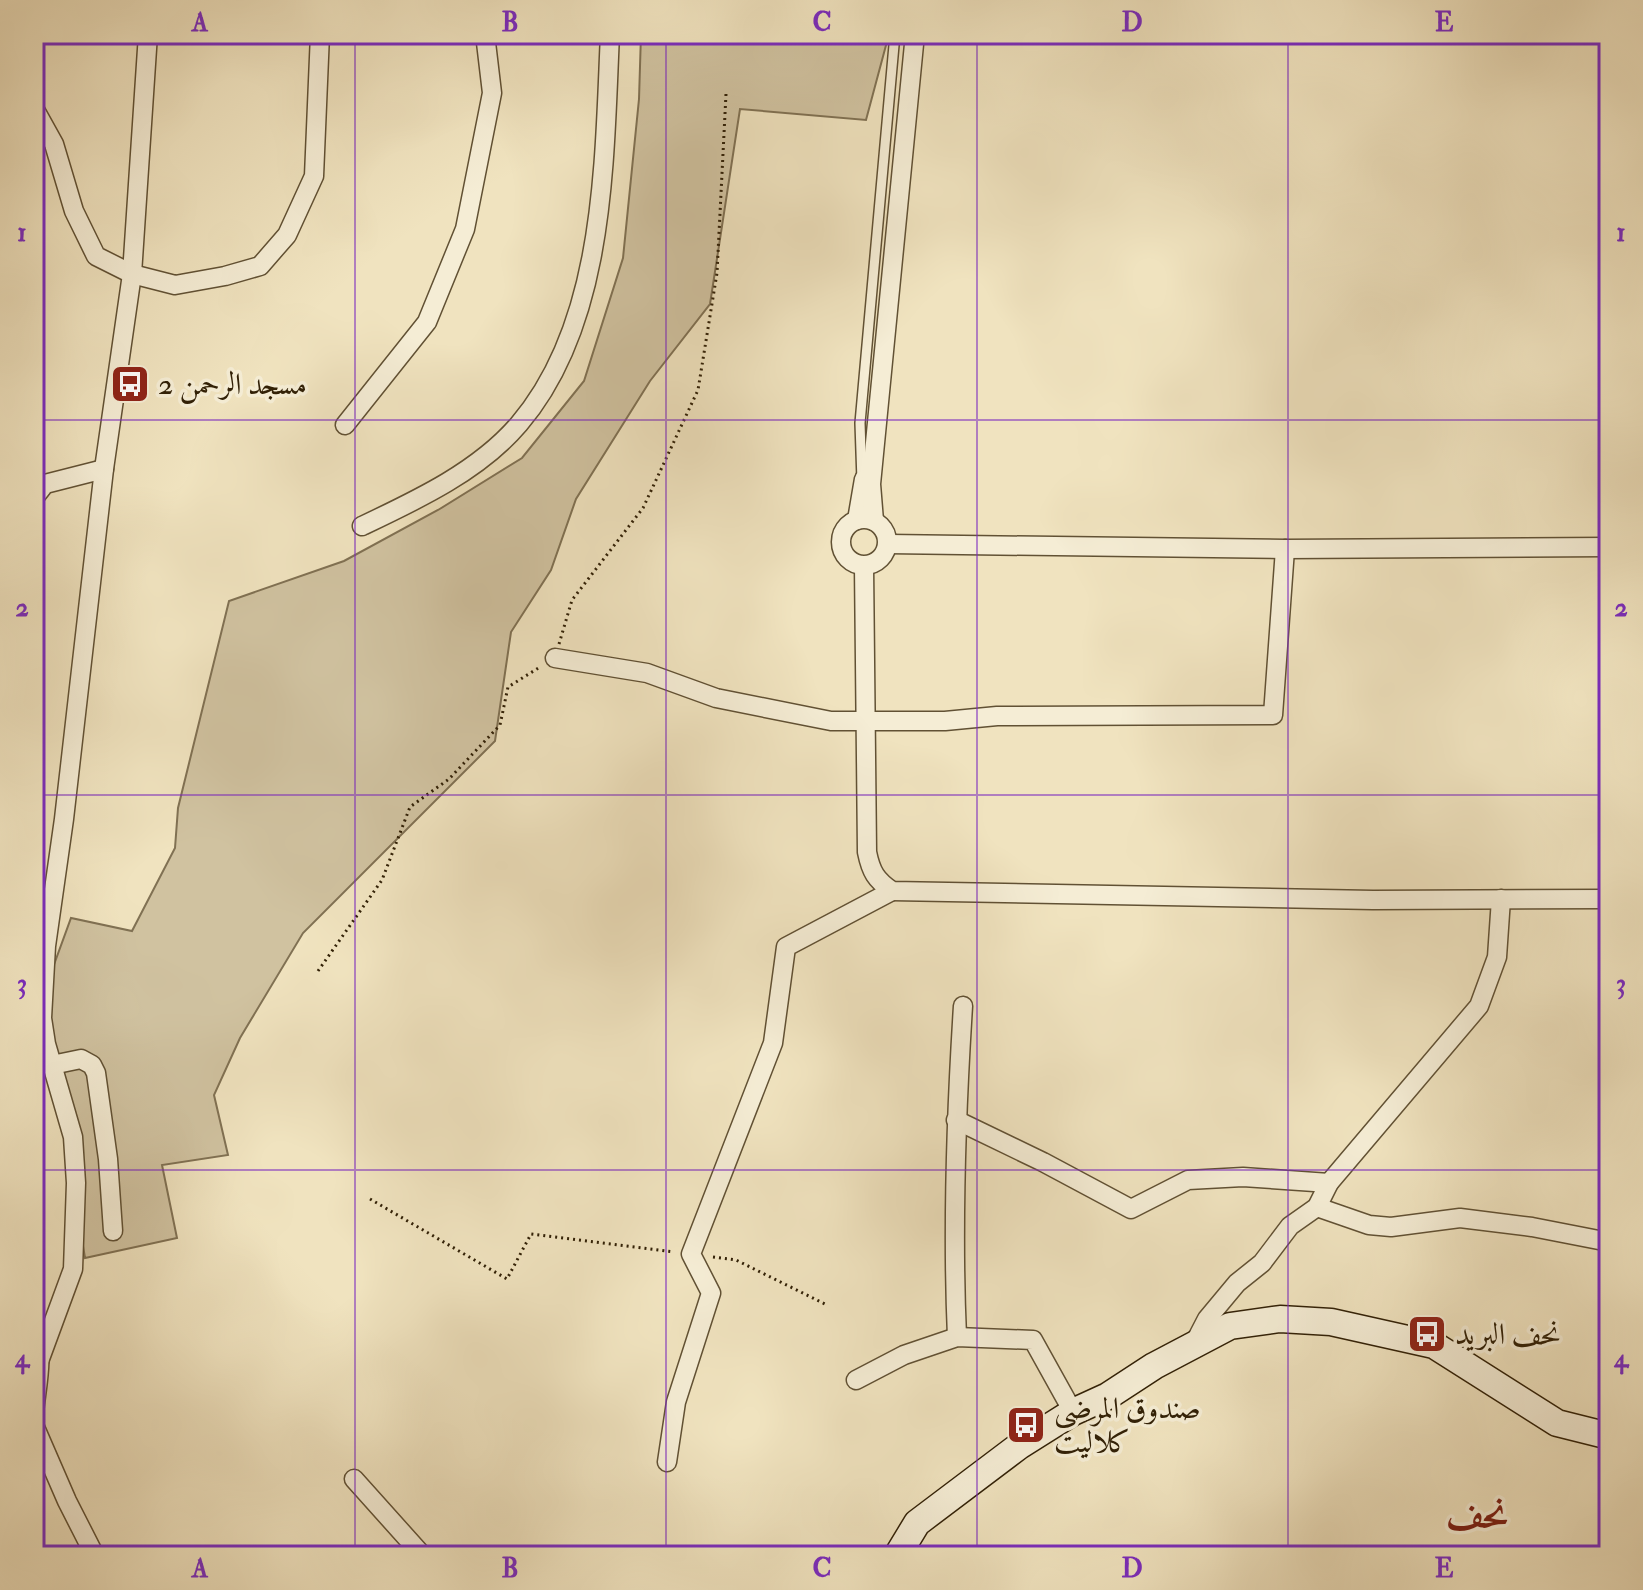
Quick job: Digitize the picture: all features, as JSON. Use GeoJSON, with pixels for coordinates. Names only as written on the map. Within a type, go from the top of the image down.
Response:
{"type":"FeatureCollection","features":[{"type":"Feature","properties":{"kind":"street"},"geometry":{"type":"LineString","coordinates":[[38,1364],[73,1269],[76,1183],[73,1137],[52,1065],[42,1018],[39,982],[64,819],[104,469],[132,274],[148,34]]}},
{"type":"Feature","properties":{"kind":"street"},"geometry":{"type":"LineString","coordinates":[[34,108],[54,144],[74,211],[96,256],[132,274],[175,285],[225,276],[260,266],[287,235],[314,176],[320,34]]}},
{"type":"Feature","properties":{"kind":"street"},"geometry":{"type":"LineString","coordinates":[[345,425],[427,322],[465,229],[492,93],[485,34]]}},
{"type":"Feature","properties":{"kind":"street"},"geometry":{"type":"LineString","coordinates":[[362,526],[417,500],[485,454],[518,425],[562,357],[595,243],[610,34]]}},
{"type":"Feature","properties":{"kind":"street"},"geometry":{"type":"LineString","coordinates":[[866,521],[862,491],[907,34]]}},
{"type":"Feature","properties":{"kind":"street"},"geometry":{"type":"LineString","coordinates":[[866,521],[915,34]]}},
{"type":"Feature","properties":{"kind":"street"},"geometry":{"type":"LineString","coordinates":[[34,498],[45,484],[104,469]]}},
{"type":"Feature","properties":{"kind":"street"},"geometry":{"type":"LineString","coordinates":[[866,521],[885,530],[888,544],[883,557],[864,566],[845,556],[841,543],[844,530],[866,521]]}},
{"type":"Feature","properties":{"kind":"street"},"geometry":{"type":"LineString","coordinates":[[888,544],[1285,549],[1609,547]]}},
{"type":"Feature","properties":{"kind":"street"},"geometry":{"type":"LineString","coordinates":[[555,658],[647,673],[716,698],[831,721],[945,721],[997,716],[1273,715],[1285,549]]}},
{"type":"Feature","properties":{"kind":"street"},"geometry":{"type":"LineString","coordinates":[[864,566],[867,852],[870,868],[877,880],[892,891]]}},
{"type":"Feature","properties":{"kind":"street"},"geometry":{"type":"LineString","coordinates":[[667,1462],[676,1402],[711,1293],[691,1254],[773,1043],[786,947],[892,891],[1373,900],[1609,899]]}},
{"type":"Feature","properties":{"kind":"street"},"geometry":{"type":"LineString","coordinates":[[1193,1346],[1207,1319],[1237,1283],[1262,1263],[1290,1226],[1317,1207],[1329,1183],[1479,1006],[1497,957],[1501,899]]}},
{"type":"Feature","properties":{"kind":"street"},"geometry":{"type":"LineString","coordinates":[[957,1337],[953,1259],[956,1120],[963,1006]]}},
{"type":"Feature","properties":{"kind":"street"},"geometry":{"type":"LineString","coordinates":[[52,1065],[81,1059],[92,1065],[96,1073],[108,1159],[113,1231]]}},
{"type":"Feature","properties":{"kind":"street"},"geometry":{"type":"LineString","coordinates":[[956,1120],[1131,1209],[1188,1180],[1243,1177],[1329,1183]]}},
{"type":"Feature","properties":{"kind":"street"},"geometry":{"type":"LineString","coordinates":[[1317,1207],[1380,1226],[1460,1218],[1532,1227],[1609,1242]]}},
{"type":"Feature","properties":{"kind":"street"},"geometry":{"type":"LineString","coordinates":[[897,1556],[917,1523],[1019,1446],[1073,1412],[1108,1396],[1230,1326],[1280,1319],[1331,1322],[1434,1345],[1557,1423],[1609,1436]]}},
{"type":"Feature","properties":{"kind":"street"},"geometry":{"type":"LineString","coordinates":[[34,1332],[38,1364],[34,1413]]}},
{"type":"Feature","properties":{"kind":"street"},"geometry":{"type":"LineString","coordinates":[[856,1380],[904,1355],[957,1337],[1033,1340],[1073,1412]]}},
{"type":"Feature","properties":{"kind":"street"},"geometry":{"type":"LineString","coordinates":[[34,1425],[95,1556]]}},
{"type":"Feature","properties":{"kind":"street"},"geometry":{"type":"LineString","coordinates":[[354,1479],[423,1556]]}},
{"type":"Feature","properties":{"kind":"lane"},"geometry":{"type":"LineString","coordinates":[[862,491],[860,423],[895,34]]}},
{"type":"Feature","properties":{"kind":"path"},"geometry":{"type":"LineString","coordinates":[[318,971],[382,880],[410,807],[449,779],[500,725],[508,687],[555,658],[572,600],[643,508],[698,390],[717,273],[726,94]]}},
{"type":"Feature","properties":{"kind":"path"},"geometry":{"type":"LineString","coordinates":[[370,1199],[507,1279],[531,1234],[736,1260],[827,1305]]}},
{"type":"Feature","properties":{"kind":"shaded area"},"geometry":{"type":"Polygon","coordinates":[[[641,34],[889,34],[866,120],[740,109],[710,304],[650,381],[576,499],[551,570],[511,632],[495,741],[303,933],[240,1038],[214,1095],[228,1155],[162,1165],[177,1238],[85,1258],[65,1137],[36,1014],[71,918],[132,931],[175,848],[178,808],[229,601],[344,561],[438,510],[522,458],[584,381],[623,258],[639,99],[641,34]]]}},
{"type":"Feature","properties":{"kind":"place","name":"مسجد الرحمن 2"},"geometry":{"type":"Point","coordinates":[130,384]}},
{"type":"Feature","properties":{"kind":"place","name":"نحف البريد"},"geometry":{"type":"Point","coordinates":[1427,1334]}},
{"type":"Feature","properties":{"kind":"place","name":"صندوق المرضى كلاليت"},"geometry":{"type":"Point","coordinates":[1026,1425]}},
{"type":"Feature","properties":{"kind":"district","name":"نحف"},"geometry":{"type":"Point","coordinates":[1477,1515]}}]}
